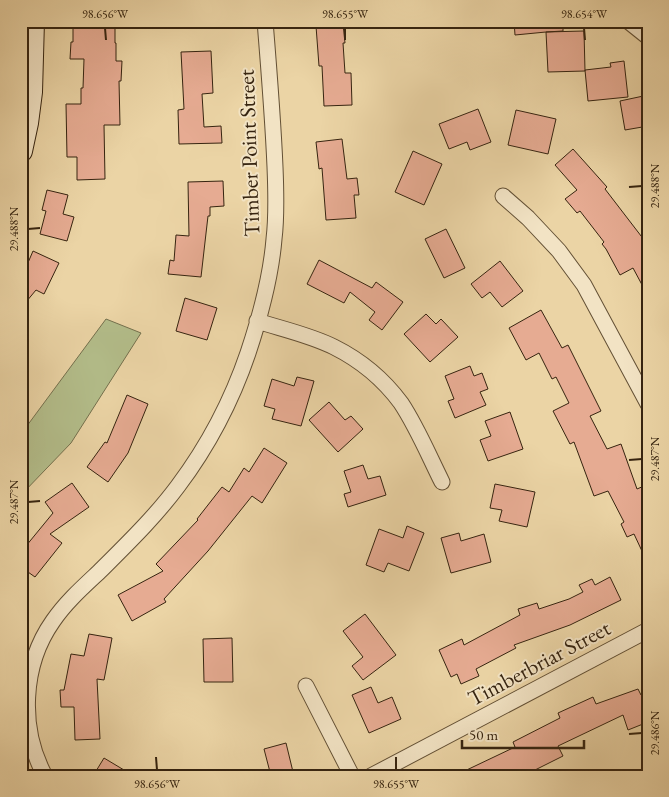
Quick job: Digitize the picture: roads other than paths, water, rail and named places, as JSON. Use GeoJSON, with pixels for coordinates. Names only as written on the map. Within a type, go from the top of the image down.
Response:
{"type":"FeatureCollection","features":[{"type":"Feature","properties":{"kind":"street"},"geometry":{"type":"LineString","coordinates":[[21,151],[31,92],[34,21]]}},
{"type":"Feature","properties":{"kind":"street","name":"Timber Point Street"},"geometry":{"type":"LineString","coordinates":[[45,776],[36,757],[27,710],[29,679],[38,649],[53,621],[73,597],[144,528],[178,486],[208,440],[229,400],[248,353],[266,287],[274,239],[276,197],[274,136],[265,21]]}},
{"type":"Feature","properties":{"kind":"street"},"geometry":{"type":"LineString","coordinates":[[628,21],[648,37]]}},
{"type":"Feature","properties":{"kind":"street"},"geometry":{"type":"LineString","coordinates":[[504,196],[559,251],[584,285],[648,404]]}},
{"type":"Feature","properties":{"kind":"street"},"geometry":{"type":"LineString","coordinates":[[257,321],[335,347],[365,366],[391,390],[402,405],[442,482]]}},
{"type":"Feature","properties":{"kind":"street","name":"Timberbriar Street"},"geometry":{"type":"LineString","coordinates":[[371,776],[648,630]]}},
{"type":"Feature","properties":{"kind":"street"},"geometry":{"type":"LineString","coordinates":[[306,686],[352,776]]}}]}
